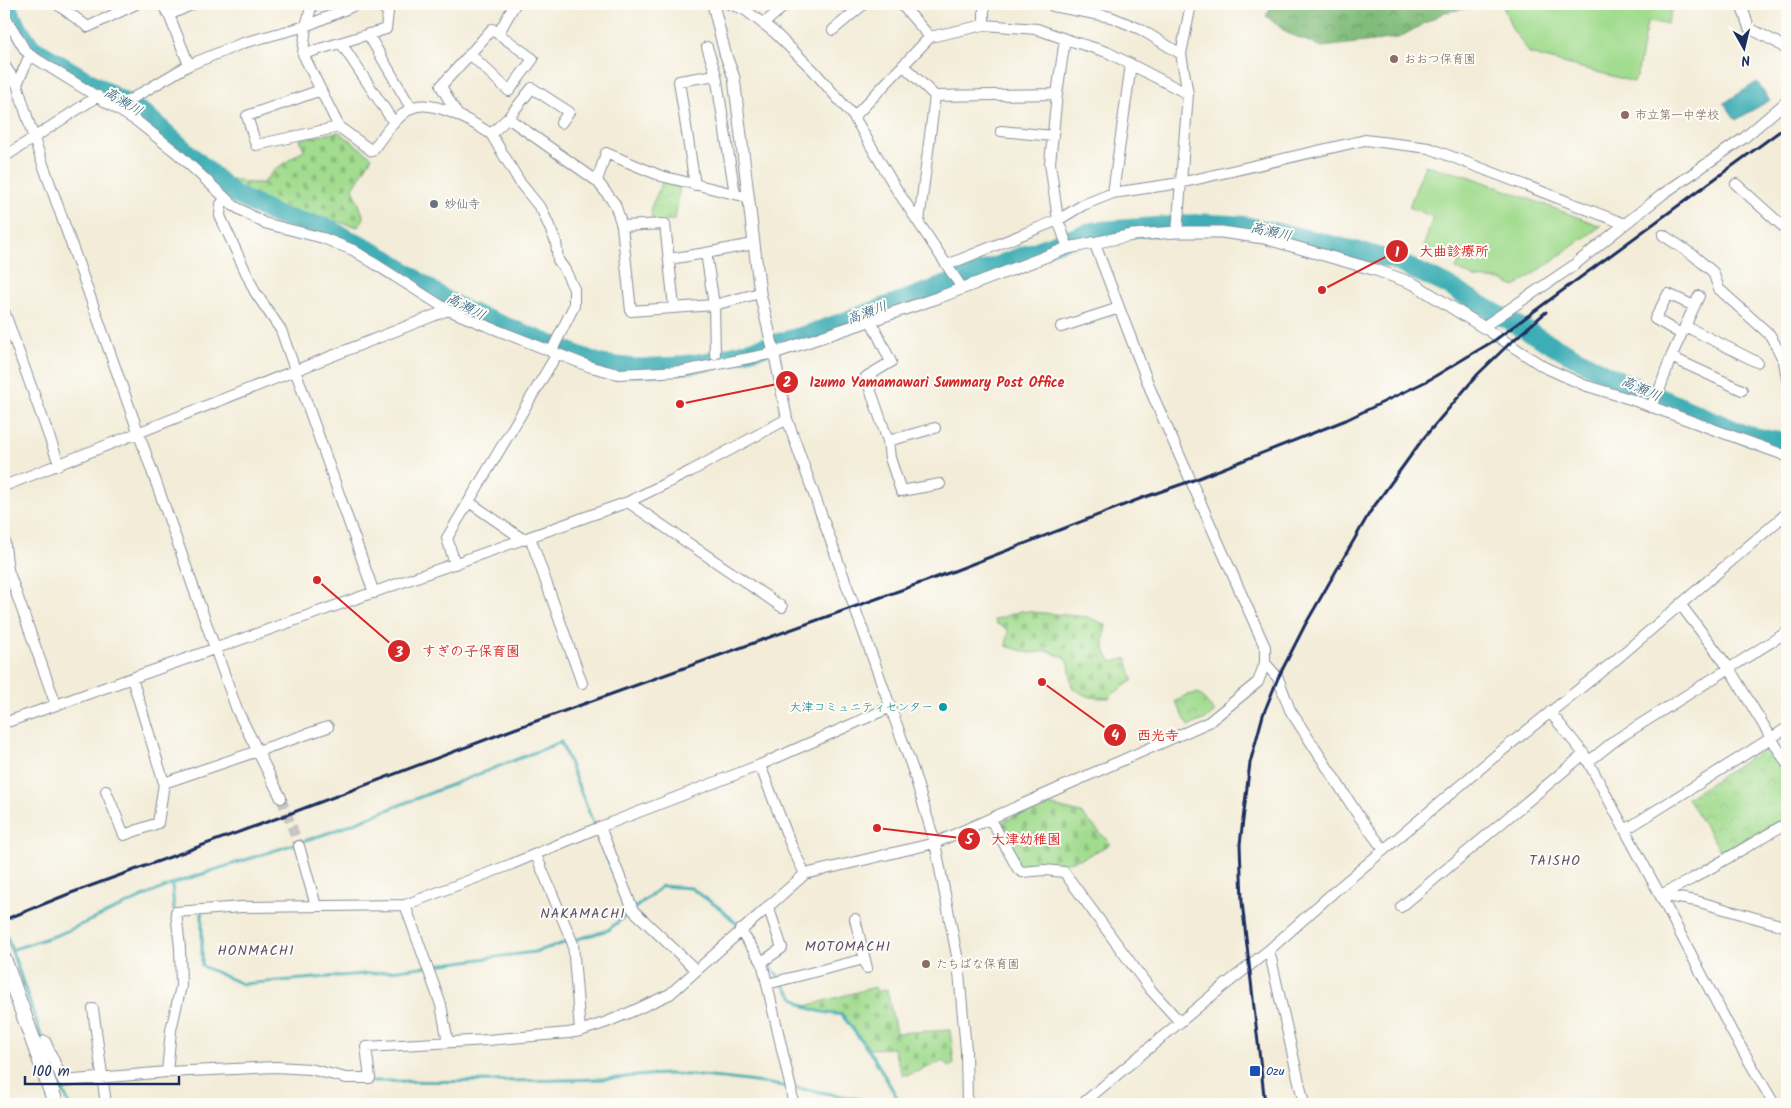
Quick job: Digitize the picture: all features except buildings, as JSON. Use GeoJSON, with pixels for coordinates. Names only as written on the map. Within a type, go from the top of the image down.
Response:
{"type":"FeatureCollection","features":[{"type":"Feature","properties":{"kind":"main road"},"geometry":{"type":"LineString","coordinates":[[4,960],[56,1104]]}},
{"type":"Feature","properties":{"kind":"street"},"geometry":{"type":"LineString","coordinates":[[57,4],[88,27],[136,4]]}},
{"type":"Feature","properties":{"kind":"street"},"geometry":{"type":"LineString","coordinates":[[162,4],[169,14],[190,65]]}},
{"type":"Feature","properties":{"kind":"street"},"geometry":{"type":"LineString","coordinates":[[169,14],[193,4]]}},
{"type":"Feature","properties":{"kind":"street"},"geometry":{"type":"LineString","coordinates":[[303,4],[308,21]]}},
{"type":"Feature","properties":{"kind":"street"},"geometry":{"type":"LineString","coordinates":[[312,4],[303,54],[339,127],[372,151],[394,123],[411,108],[419,105],[446,109],[491,134],[521,184],[542,210],[556,242],[558,260],[574,289],[574,306],[554,353],[447,538],[455,564]]}},
{"type":"Feature","properties":{"kind":"street"},"geometry":{"type":"LineString","coordinates":[[116,108],[190,65],[243,44],[358,4]]}},
{"type":"Feature","properties":{"kind":"street"},"geometry":{"type":"LineString","coordinates":[[303,54],[386,29],[388,12],[378,4]]}},
{"type":"Feature","properties":{"kind":"street"},"geometry":{"type":"LineString","coordinates":[[498,34],[515,4]]}},
{"type":"Feature","properties":{"kind":"street"},"geometry":{"type":"LineString","coordinates":[[713,4],[725,53],[734,78],[747,198],[760,293],[774,353],[786,419],[891,707],[913,770],[935,843],[958,961],[966,1050],[967,1104]]}},
{"type":"Feature","properties":{"kind":"street"},"geometry":{"type":"LineString","coordinates":[[729,4],[744,10],[774,32],[813,70],[854,117],[895,187],[962,288]]}},
{"type":"Feature","properties":{"kind":"street"},"geometry":{"type":"LineString","coordinates":[[763,24],[787,4]]}},
{"type":"Feature","properties":{"kind":"street"},"geometry":{"type":"LineString","coordinates":[[833,30],[864,4]]}},
{"type":"Feature","properties":{"kind":"street"},"geometry":{"type":"LineString","coordinates":[[901,4],[930,37]]}},
{"type":"Feature","properties":{"kind":"street"},"geometry":{"type":"LineString","coordinates":[[984,4],[984,25]]}},
{"type":"Feature","properties":{"kind":"street"},"geometry":{"type":"LineString","coordinates":[[1177,232],[1188,94],[1181,54],[1191,4]]}},
{"type":"Feature","properties":{"kind":"street"},"geometry":{"type":"LineString","coordinates":[[1741,4],[1750,28],[1787,50]]}},
{"type":"Feature","properties":{"kind":"street"},"geometry":{"type":"LineString","coordinates":[[1053,6],[1111,17],[1140,29],[1181,54]]}},
{"type":"Feature","properties":{"kind":"street"},"geometry":{"type":"LineString","coordinates":[[4,14],[25,50],[30,55],[138,122],[177,153],[234,206],[264,223],[323,238],[353,250],[448,310],[591,367],[618,374],[682,371],[774,353],[871,321],[1068,248],[1133,235],[1220,232],[1264,238],[1376,270],[1414,284],[1544,367],[1584,385],[1633,400],[1787,456]]}},
{"type":"Feature","properties":{"kind":"street"},"geometry":{"type":"LineString","coordinates":[[854,117],[930,37],[984,25],[1037,29],[1107,52],[1188,94]]}},
{"type":"Feature","properties":{"kind":"street"},"geometry":{"type":"LineString","coordinates":[[457,115],[441,86],[492,29],[533,59],[509,91],[470,54]]}},
{"type":"Feature","properties":{"kind":"street"},"geometry":{"type":"LineString","coordinates":[[368,34],[411,108]]}},
{"type":"Feature","properties":{"kind":"street"},"geometry":{"type":"LineString","coordinates":[[1065,39],[1050,163],[1058,220],[1068,248]]}},
{"type":"Feature","properties":{"kind":"street"},"geometry":{"type":"LineString","coordinates":[[341,42],[394,123]]}},
{"type":"Feature","properties":{"kind":"street"},"geometry":{"type":"LineString","coordinates":[[707,47],[716,75],[736,194]]}},
{"type":"Feature","properties":{"kind":"street"},"geometry":{"type":"LineString","coordinates":[[17,84],[30,55]]}},
{"type":"Feature","properties":{"kind":"street"},"geometry":{"type":"LineString","coordinates":[[1113,194],[1131,64]]}},
{"type":"Feature","properties":{"kind":"street"},"geometry":{"type":"LineString","coordinates":[[903,65],[935,96],[1057,94]]}},
{"type":"Feature","properties":{"kind":"street"},"geometry":{"type":"LineString","coordinates":[[4,66],[17,84],[34,139],[237,710],[281,798]]}},
{"type":"Feature","properties":{"kind":"street"},"geometry":{"type":"LineString","coordinates":[[695,185],[678,81],[716,75]]}},
{"type":"Feature","properties":{"kind":"street"},"geometry":{"type":"LineString","coordinates":[[491,134],[508,118],[532,88],[569,112],[561,123]]}},
{"type":"Feature","properties":{"kind":"street"},"geometry":{"type":"LineString","coordinates":[[321,90],[247,116],[256,145],[339,127]]}},
{"type":"Feature","properties":{"kind":"street"},"geometry":{"type":"LineString","coordinates":[[4,157],[98,96]]}},
{"type":"Feature","properties":{"kind":"street"},"geometry":{"type":"LineString","coordinates":[[919,222],[935,96]]}},
{"type":"Feature","properties":{"kind":"street"},"geometry":{"type":"LineString","coordinates":[[1483,327],[1573,266],[1663,194],[1744,138],[1787,101]]}},
{"type":"Feature","properties":{"kind":"street"},"geometry":{"type":"LineString","coordinates":[[508,118],[597,181],[615,204],[622,226],[631,311],[714,305],[760,293]]}},
{"type":"Feature","properties":{"kind":"street"},"geometry":{"type":"LineString","coordinates":[[1001,131],[1053,136]]}},
{"type":"Feature","properties":{"kind":"street"},"geometry":{"type":"LineString","coordinates":[[947,265],[1058,220],[1083,204],[1113,194],[1180,183],[1365,140],[1429,148],[1625,224]]}},
{"type":"Feature","properties":{"kind":"street"},"geometry":{"type":"LineString","coordinates":[[597,181],[606,153],[661,176],[747,198]]}},
{"type":"Feature","properties":{"kind":"street"},"geometry":{"type":"LineString","coordinates":[[1736,184],[1787,230]]}},
{"type":"Feature","properties":{"kind":"street"},"geometry":{"type":"LineString","coordinates":[[225,199],[221,204],[220,216],[255,292],[281,330],[374,593]]}},
{"type":"Feature","properties":{"kind":"street"},"geometry":{"type":"LineString","coordinates":[[622,226],[665,224],[674,307]]}},
{"type":"Feature","properties":{"kind":"street"},"geometry":{"type":"LineString","coordinates":[[1663,235],[1693,255],[1713,272],[1719,289],[1770,335],[1784,361],[1787,379]]}},
{"type":"Feature","properties":{"kind":"street"},"geometry":{"type":"LineString","coordinates":[[45,1041],[63,1081],[167,1072],[276,1067],[310,1069],[346,1078],[370,1078],[366,1047],[580,1031],[616,1018],[670,994],[805,874],[935,843],[1209,722],[1258,682],[1265,663],[1265,647],[1153,396],[1094,242]]}},
{"type":"Feature","properties":{"kind":"street"},"geometry":{"type":"LineString","coordinates":[[669,259],[753,244]]}},
{"type":"Feature","properties":{"kind":"street"},"geometry":{"type":"LineString","coordinates":[[706,253],[714,305],[715,354]]}},
{"type":"Feature","properties":{"kind":"street"},"geometry":{"type":"LineString","coordinates":[[1694,306],[1668,294],[1655,319],[1757,362]]}},
{"type":"Feature","properties":{"kind":"street"},"geometry":{"type":"LineString","coordinates":[[1650,407],[1659,391],[1671,357],[1699,296]]}},
{"type":"Feature","properties":{"kind":"street"},"geometry":{"type":"LineString","coordinates":[[1061,327],[1119,308]]}},
{"type":"Feature","properties":{"kind":"street"},"geometry":{"type":"LineString","coordinates":[[4,486],[448,310]]}},
{"type":"Feature","properties":{"kind":"street"},"geometry":{"type":"LineString","coordinates":[[4,311],[59,464]]}},
{"type":"Feature","properties":{"kind":"street"},"geometry":{"type":"LineString","coordinates":[[871,321],[891,362],[866,377],[888,441],[890,458],[901,491],[940,484]]}},
{"type":"Feature","properties":{"kind":"street"},"geometry":{"type":"LineString","coordinates":[[1671,357],[1742,390]]}},
{"type":"Feature","properties":{"kind":"street"},"geometry":{"type":"LineString","coordinates":[[4,723],[628,502],[691,471],[786,419]]}},
{"type":"Feature","properties":{"kind":"street"},"geometry":{"type":"LineString","coordinates":[[888,441],[935,428]]}},
{"type":"Feature","properties":{"kind":"street"},"geometry":{"type":"LineString","coordinates":[[469,502],[527,538],[582,683]]}},
{"type":"Feature","properties":{"kind":"street"},"geometry":{"type":"LineString","coordinates":[[628,502],[782,607]]}},
{"type":"Feature","properties":{"kind":"street"},"geometry":{"type":"LineString","coordinates":[[1082,1104],[1269,950],[1494,757],[1612,663],[1787,513]]}},
{"type":"Feature","properties":{"kind":"street"},"geometry":{"type":"LineString","coordinates":[[4,538],[8,570],[56,705]]}},
{"type":"Feature","properties":{"kind":"street"},"geometry":{"type":"LineString","coordinates":[[1680,604],[1729,668],[1787,764]]}},
{"type":"Feature","properties":{"kind":"street"},"geometry":{"type":"LineString","coordinates":[[1401,908],[1586,758],[1787,632]]}},
{"type":"Feature","properties":{"kind":"street"},"geometry":{"type":"LineString","coordinates":[[1265,663],[1278,678],[1290,710],[1358,815],[1384,850]]}},
{"type":"Feature","properties":{"kind":"street"},"geometry":{"type":"LineString","coordinates":[[106,790],[124,835],[158,823],[164,782],[132,678]]}},
{"type":"Feature","properties":{"kind":"street"},"geometry":{"type":"LineString","coordinates":[[167,1072],[171,1030],[181,986],[180,948],[176,912],[241,907],[404,904],[536,855],[600,827],[760,765],[891,707]]}},
{"type":"Feature","properties":{"kind":"street"},"geometry":{"type":"LineString","coordinates":[[1550,712],[1586,758],[1732,1032],[1774,1104]]}},
{"type":"Feature","properties":{"kind":"street"},"geometry":{"type":"LineString","coordinates":[[164,782],[328,727]]}},
{"type":"Feature","properties":{"kind":"street"},"geometry":{"type":"LineString","coordinates":[[1625,830],[1787,728]]}},
{"type":"Feature","properties":{"kind":"street"},"geometry":{"type":"LineString","coordinates":[[760,765],[790,845],[805,874]]}},
{"type":"Feature","properties":{"kind":"street"},"geometry":{"type":"LineString","coordinates":[[990,820],[1018,870],[1022,872],[1045,870],[1064,872],[1150,989],[1180,1022]]}},
{"type":"Feature","properties":{"kind":"street"},"geometry":{"type":"LineString","coordinates":[[1660,895],[1692,879],[1787,823]]}},
{"type":"Feature","properties":{"kind":"street"},"geometry":{"type":"LineString","coordinates":[[600,827],[633,910],[696,970]]}},
{"type":"Feature","properties":{"kind":"street"},"geometry":{"type":"LineString","coordinates":[[299,846],[316,906]]}},
{"type":"Feature","properties":{"kind":"street"},"geometry":{"type":"LineString","coordinates":[[536,855],[573,944],[580,1031]]}},
{"type":"Feature","properties":{"kind":"street"},"geometry":{"type":"LineString","coordinates":[[1660,895],[1696,900],[1785,924]]}},
{"type":"Feature","properties":{"kind":"street"},"geometry":{"type":"LineString","coordinates":[[404,904],[441,1005],[448,1042]]}},
{"type":"Feature","properties":{"kind":"street"},"geometry":{"type":"LineString","coordinates":[[762,962],[782,948],[768,906]]}},
{"type":"Feature","properties":{"kind":"street"},"geometry":{"type":"LineString","coordinates":[[767,984],[865,964],[855,919]]}},
{"type":"Feature","properties":{"kind":"street"},"geometry":{"type":"LineString","coordinates":[[740,930],[762,962],[793,1104]]}},
{"type":"Feature","properties":{"kind":"street"},"geometry":{"type":"LineString","coordinates":[[1269,950],[1304,1104]]}},
{"type":"Feature","properties":{"kind":"street"},"geometry":{"type":"LineString","coordinates":[[93,1009],[106,1104]]}},
{"type":"Feature","properties":{"kind":"green space"},"geometry":{"type":"Polygon","coordinates":[[[1273,4],[1479,4],[1479,6],[1445,12],[1398,38],[1322,47],[1287,33],[1266,16],[1273,4]]]}},
{"type":"Feature","properties":{"kind":"green space"},"geometry":{"type":"Polygon","coordinates":[[[1502,4],[1683,4],[1681,7],[1673,7],[1667,24],[1647,22],[1637,76],[1634,82],[1530,54],[1513,30],[1502,4]]]}},
{"type":"Feature","properties":{"kind":"green space"},"geometry":{"type":"Polygon","coordinates":[[[339,132],[372,157],[353,188],[364,218],[358,227],[326,219],[324,224],[278,214],[236,193],[225,185],[228,178],[250,183],[263,183],[274,170],[304,150],[300,139],[339,132]]]}},
{"type":"Feature","properties":{"kind":"green space"},"geometry":{"type":"Polygon","coordinates":[[[1425,165],[1468,176],[1601,226],[1515,287],[1501,280],[1475,278],[1456,269],[1459,263],[1424,245],[1433,217],[1409,207],[1425,165]]]}},
{"type":"Feature","properties":{"kind":"green space"},"geometry":{"type":"Polygon","coordinates":[[[663,181],[680,185],[675,220],[652,221],[651,207],[663,181]]]}},
{"type":"Feature","properties":{"kind":"green space"},"geometry":{"type":"Polygon","coordinates":[[[1021,611],[1088,617],[1106,625],[1104,640],[1106,652],[1112,662],[1127,658],[1133,680],[1109,698],[1094,697],[1081,693],[1072,687],[1069,664],[1062,655],[1058,656],[1050,651],[1029,653],[1006,646],[1008,630],[997,624],[994,620],[1021,611]]]}},
{"type":"Feature","properties":{"kind":"green space"},"geometry":{"type":"Polygon","coordinates":[[[1199,693],[1215,712],[1206,719],[1189,726],[1175,702],[1186,695],[1199,693]]]}},
{"type":"Feature","properties":{"kind":"green space"},"geometry":{"type":"Polygon","coordinates":[[[1769,746],[1787,775],[1787,817],[1722,853],[1687,798],[1769,746]]]}},
{"type":"Feature","properties":{"kind":"green space"},"geometry":{"type":"Polygon","coordinates":[[[1041,803],[1081,813],[1111,844],[1083,858],[1064,863],[1020,869],[996,825],[1041,803]]]}},
{"type":"Feature","properties":{"kind":"green space"},"geometry":{"type":"Polygon","coordinates":[[[875,987],[877,992],[887,989],[896,1033],[950,1030],[954,1064],[948,1067],[944,1061],[908,1075],[902,1074],[893,1048],[869,1049],[843,1014],[822,1012],[806,1006],[875,987]]]}},
{"type":"Feature","properties":{"kind":"water"},"geometry":{"type":"Polygon","coordinates":[[[1757,82],[1770,100],[1736,120],[1724,103],[1757,82]]]}},
{"type":"Feature","properties":{"kind":"waterway","name":"高瀬川"},"geometry":{"type":"LineString","coordinates":[[6,4],[15,23],[32,48],[146,115],[234,194],[278,216],[325,227],[387,259],[443,298],[467,311],[601,364],[635,368],[676,366],[706,362],[752,350],[809,334],[1056,243],[1094,231],[1203,223],[1241,225],[1296,236],[1393,260],[1443,283],[1608,375],[1746,435],[1787,443]]}},
{"type":"Feature","properties":{"kind":"waterway"},"geometry":{"type":"LineString","coordinates":[[172,884],[331,832],[561,742],[629,913]]}},
{"type":"Feature","properties":{"kind":"waterway"},"geometry":{"type":"LineString","coordinates":[[11,950],[60,934],[172,884],[174,910]]}},
{"type":"Feature","properties":{"kind":"waterway"},"geometry":{"type":"LineString","coordinates":[[202,913],[202,966],[242,984],[376,973],[534,952],[608,930],[662,886],[691,888],[721,909],[741,928]]}},
{"type":"Feature","properties":{"kind":"waterway"},"geometry":{"type":"LineString","coordinates":[[4,928],[43,1041]]}},
{"type":"Feature","properties":{"kind":"waterway"},"geometry":{"type":"LineString","coordinates":[[766,961],[779,978]]}},
{"type":"Feature","properties":{"kind":"waterway"},"geometry":{"type":"LineString","coordinates":[[782,983],[795,999],[808,1008],[842,1015],[874,1058],[901,1104]]}},
{"type":"Feature","properties":{"kind":"waterway"},"geometry":{"type":"LineString","coordinates":[[371,1081],[573,1080],[674,1074],[779,1085],[883,1104]]}},
{"type":"Feature","properties":{"kind":"waterway"},"geometry":{"type":"LineString","coordinates":[[61,1091],[87,1083]]}},
{"type":"Feature","properties":{"kind":"waterway"},"geometry":{"type":"LineString","coordinates":[[60,1084],[69,1104]]}},
{"type":"Feature","properties":{"kind":"tunnel"},"geometry":{"type":"LineString","coordinates":[[281,798],[299,846]]}},
{"type":"Feature","properties":{"kind":"railway"},"geometry":{"type":"LineString","coordinates":[[4,920],[71,893],[514,729],[954,571],[1346,420],[1427,381],[1495,340],[1787,126]]}},
{"type":"Feature","properties":{"kind":"railway"},"geometry":{"type":"LineString","coordinates":[[1265,1104],[1242,902],[1240,844],[1250,763],[1263,715],[1278,678],[1305,625],[1370,512],[1422,440],[1478,374],[1546,312]]}},
{"type":"Feature","properties":{"kind":"place","name":"おおつ保育園"},"geometry":{"type":"Point","coordinates":[1394,59]}},
{"type":"Feature","properties":{"kind":"place","name":"市立第一中学校"},"geometry":{"type":"Point","coordinates":[1625,115]}},
{"type":"Feature","properties":{"kind":"place","name":"妙仙寺"},"geometry":{"type":"Point","coordinates":[434,204]}},
{"type":"Feature","properties":{"kind":"place","name":"大曲診療所"},"geometry":{"type":"Point","coordinates":[1322,290]}},
{"type":"Feature","properties":{"kind":"place","name":"Izumo Yamamawari Summary Post Office"},"geometry":{"type":"Point","coordinates":[680,404]}},
{"type":"Feature","properties":{"kind":"place","name":"すぎの子保育園"},"geometry":{"type":"Point","coordinates":[317,580]}},
{"type":"Feature","properties":{"kind":"place","name":"西光寺"},"geometry":{"type":"Point","coordinates":[1042,682]}},
{"type":"Feature","properties":{"kind":"place","name":"大津コミュニティセンター"},"geometry":{"type":"Point","coordinates":[943,707]}},
{"type":"Feature","properties":{"kind":"place","name":"大津幼稚園"},"geometry":{"type":"Point","coordinates":[877,828]}},
{"type":"Feature","properties":{"kind":"place","name":"たちばな保育園"},"geometry":{"type":"Point","coordinates":[926,964]}},
{"type":"Feature","properties":{"kind":"place","name":"Ozu"},"geometry":{"type":"Point","coordinates":[1255,1071]}},
{"type":"Feature","properties":{"kind":"district","name":"TAISHO"},"geometry":{"type":"Point","coordinates":[1555,861]}},
{"type":"Feature","properties":{"kind":"district","name":"NAKAMACHI"},"geometry":{"type":"Point","coordinates":[583,914]}},
{"type":"Feature","properties":{"kind":"district","name":"MOTOMACHI"},"geometry":{"type":"Point","coordinates":[848,947]}},
{"type":"Feature","properties":{"kind":"district","name":"HONMACHI"},"geometry":{"type":"Point","coordinates":[256,951]}}]}
